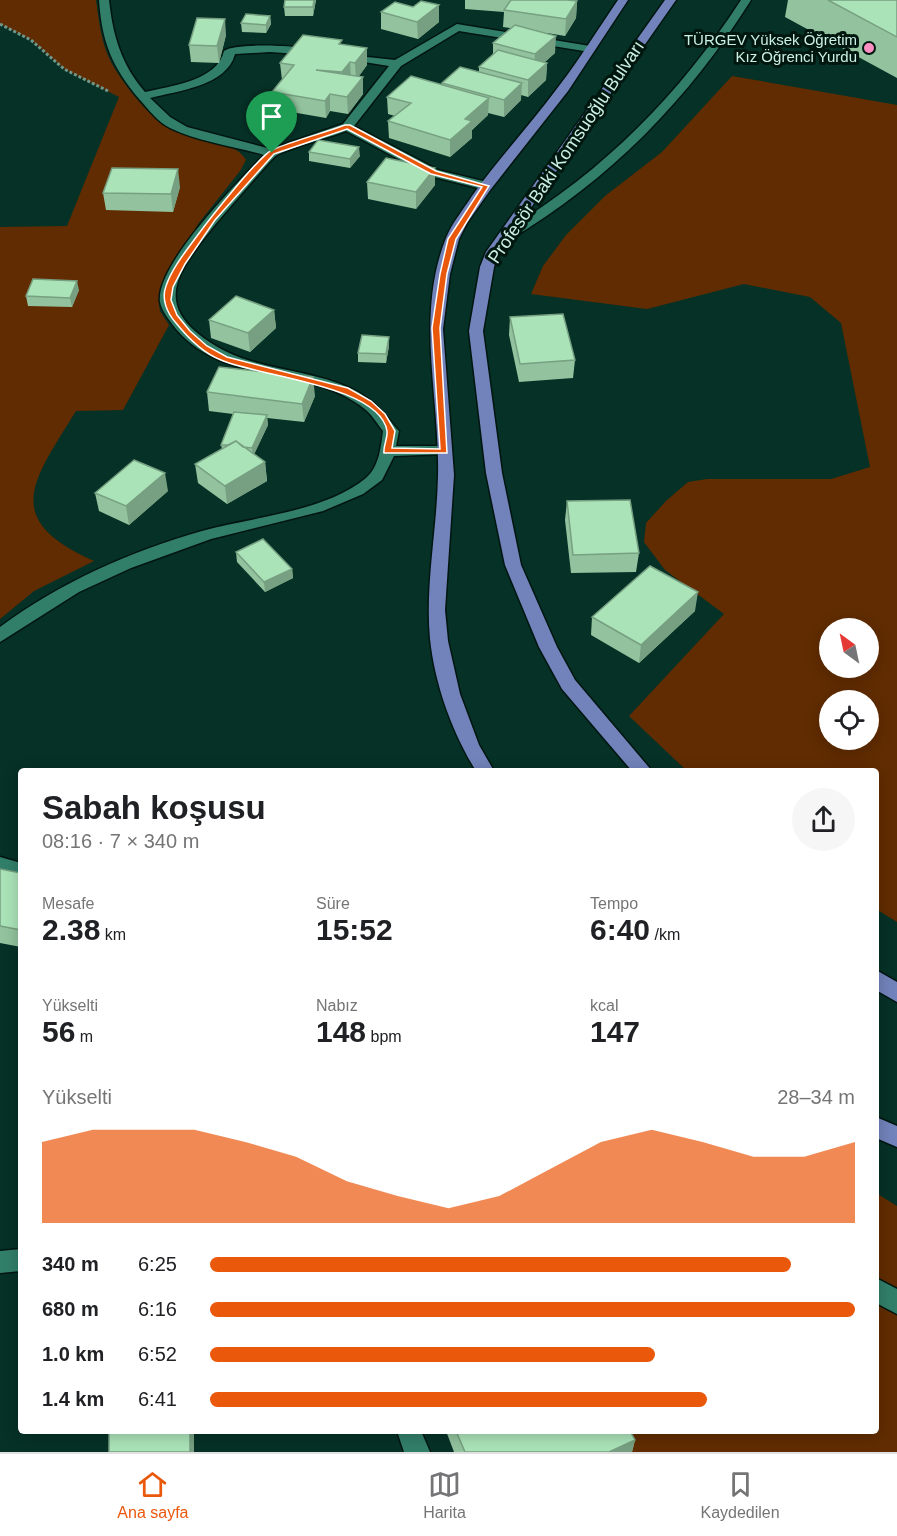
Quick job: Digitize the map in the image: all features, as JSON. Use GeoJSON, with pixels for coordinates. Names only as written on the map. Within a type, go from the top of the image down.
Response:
{"type":"FeatureCollection","features":[{"type":"Feature","properties":{"kind":"main road","name":"Profesör Baki Komsuoğlu Bulvarı"},"geometry":{"type":"LineString","coordinates":[[483,768],[470,746],[454,702],[439,641],[437,610],[446,475],[436,328],[443,274],[452,239],[486,186],[564,88],[623,0]]}},
{"type":"Feature","properties":{"kind":"main road","name":"Profesör Baki Komsuoğlu Bulvarı"},"geometry":{"type":"LineString","coordinates":[[640,768],[568,684],[548,647],[513,565],[494,473],[476,331],[487,267],[493,252],[671,0]]}},
{"type":"Feature","properties":{"kind":"main road"},"geometry":{"type":"LineString","coordinates":[[879,981],[897,993]]}},
{"type":"Feature","properties":{"kind":"main road"},"geometry":{"type":"LineString","coordinates":[[879,1128],[897,1137]]}},
{"type":"Feature","properties":{"kind":"street"},"geometry":{"type":"LineString","coordinates":[[104,0],[106,30],[115,60],[165,120],[174,125],[272,153]]}},
{"type":"Feature","properties":{"kind":"street"},"geometry":{"type":"LineString","coordinates":[[504,237],[556,204],[638,135],[691,78],[718,44],[746,0]]}},
{"type":"Feature","properties":{"kind":"street"},"geometry":{"type":"LineString","coordinates":[[0,636],[29,613],[65,590],[100,574],[206,536],[304,510],[348,495],[373,481],[385,462],[391,431],[382,416],[368,402],[345,390],[224,359],[187,333],[173,316],[167,300],[169,287],[181,264],[212,219],[272,153],[347,127],[397,64],[457,27],[590,49]]}},
{"type":"Feature","properties":{"kind":"street"},"geometry":{"type":"LineString","coordinates":[[143,96],[189,83],[220,71],[226,64],[230,51],[270,49],[326,53],[397,64]]}},
{"type":"Feature","properties":{"kind":"street"},"geometry":{"type":"LineString","coordinates":[[347,127],[434,173],[486,186]]}},
{"type":"Feature","properties":{"kind":"street"},"geometry":{"type":"LineString","coordinates":[[387,451],[444,451]]}},
{"type":"Feature","properties":{"kind":"street"},"geometry":{"type":"LineString","coordinates":[[0,865],[18,870]]}},
{"type":"Feature","properties":{"kind":"street"},"geometry":{"type":"LineString","coordinates":[[0,1262],[18,1260]]}},
{"type":"Feature","properties":{"kind":"street"},"geometry":{"type":"LineString","coordinates":[[879,1291],[897,1303]]}},
{"type":"Feature","properties":{"kind":"street"},"geometry":{"type":"LineString","coordinates":[[410,1434],[417,1452]]}},
{"type":"Feature","properties":{"kind":"path"},"geometry":{"type":"LineString","coordinates":[[0,24],[32,40],[64,69],[89,82],[120,97],[143,96]]}},
{"type":"Feature","properties":{"kind":"shaded area"},"geometry":{"type":"Polygon","coordinates":[[[0,0],[96,0],[101,32],[108,55],[121,78],[142,105],[164,125],[221,143],[241,153],[246,160],[198,224],[163,286],[159,305],[169,325],[123,410],[76,411],[47,458],[38,478],[34,496],[36,514],[45,530],[64,545],[94,561],[34,591],[0,619],[0,227],[67,226],[119,97],[64,69],[31,40],[0,24],[0,0]]]}},
{"type":"Feature","properties":{"kind":"shaded area"},"geometry":{"type":"Polygon","coordinates":[[[732,76],[897,105],[897,922],[879,911],[879,768],[684,768],[629,716],[724,614],[665,570],[644,542],[646,523],[666,501],[688,482],[707,479],[831,479],[870,467],[841,323],[810,297],[744,284],[647,309],[531,294],[543,266],[566,235],[605,196],[662,152],[732,76]]]}},
{"type":"Feature","properties":{"kind":"shaded area"},"geometry":{"type":"Polygon","coordinates":[[[879,1195],[897,1206],[897,1452],[624,1452],[615,1434],[879,1434],[879,1195]]]}},
{"type":"Feature","properties":{"kind":"building"},"geometry":{"type":"Polygon","coordinates":[[[285,0],[314,0],[313,7],[284,7],[285,0]]]}},
{"type":"Feature","properties":{"kind":"building"},"geometry":{"type":"Polygon","coordinates":[[[511,0],[577,1],[566,19],[504,10],[511,0]]]}},
{"type":"Feature","properties":{"kind":"building"},"geometry":{"type":"Polygon","coordinates":[[[828,0],[897,0],[897,37],[828,0]]]}},
{"type":"Feature","properties":{"kind":"building"},"geometry":{"type":"Polygon","coordinates":[[[421,1],[439,5],[417,22],[381,12],[395,2],[413,7],[421,1]]]}},
{"type":"Feature","properties":{"kind":"building"},"geometry":{"type":"Polygon","coordinates":[[[246,14],[270,16],[266,25],[241,23],[246,14]]]}},
{"type":"Feature","properties":{"kind":"building"},"geometry":{"type":"Polygon","coordinates":[[[197,18],[225,19],[217,46],[189,45],[197,18]]]}},
{"type":"Feature","properties":{"kind":"building"},"geometry":{"type":"Polygon","coordinates":[[[515,25],[556,36],[535,54],[493,43],[515,25]]]}},
{"type":"Feature","properties":{"kind":"building"},"geometry":{"type":"Polygon","coordinates":[[[303,35],[342,40],[339,44],[367,48],[355,63],[350,62],[342,72],[316,70],[363,77],[347,97],[330,94],[325,101],[272,92],[294,65],[280,63],[303,35]]]}},
{"type":"Feature","properties":{"kind":"building"},"geometry":{"type":"Polygon","coordinates":[[[498,50],[547,63],[528,80],[479,67],[498,50]]]}},
{"type":"Feature","properties":{"kind":"building"},"geometry":{"type":"Polygon","coordinates":[[[460,67],[522,83],[504,100],[442,83],[460,67]]]}},
{"type":"Feature","properties":{"kind":"building"},"geometry":{"type":"Polygon","coordinates":[[[411,76],[489,98],[465,119],[472,121],[450,140],[388,121],[411,103],[387,97],[411,76]]]}},
{"type":"Feature","properties":{"kind":"building"},"geometry":{"type":"Polygon","coordinates":[[[318,140],[359,147],[350,159],[309,152],[318,140]]]}},
{"type":"Feature","properties":{"kind":"building"},"geometry":{"type":"Polygon","coordinates":[[[386,158],[435,168],[416,192],[367,182],[386,158]]]}},
{"type":"Feature","properties":{"kind":"building"},"geometry":{"type":"Polygon","coordinates":[[[112,168],[178,169],[171,194],[103,193],[112,168]]]}},
{"type":"Feature","properties":{"kind":"building"},"geometry":{"type":"Polygon","coordinates":[[[33,279],[77,281],[70,298],[26,296],[33,279]]]}},
{"type":"Feature","properties":{"kind":"building"},"geometry":{"type":"Polygon","coordinates":[[[236,296],[274,310],[248,333],[209,320],[236,296]]]}},
{"type":"Feature","properties":{"kind":"building"},"geometry":{"type":"Polygon","coordinates":[[[563,314],[575,360],[520,364],[510,317],[563,314]]]}},
{"type":"Feature","properties":{"kind":"building"},"geometry":{"type":"Polygon","coordinates":[[[362,335],[389,337],[386,354],[358,353],[362,335]]]}},
{"type":"Feature","properties":{"kind":"building"},"geometry":{"type":"Polygon","coordinates":[[[219,367],[313,377],[302,404],[207,392],[219,367]]]}},
{"type":"Feature","properties":{"kind":"building"},"geometry":{"type":"Polygon","coordinates":[[[234,412],[267,415],[252,448],[243,447],[236,441],[228,445],[221,445],[234,412]]]}},
{"type":"Feature","properties":{"kind":"building"},"geometry":{"type":"Polygon","coordinates":[[[236,441],[265,462],[225,486],[195,464],[236,441]]]}},
{"type":"Feature","properties":{"kind":"building"},"geometry":{"type":"Polygon","coordinates":[[[134,460],[165,473],[126,506],[95,493],[134,460]]]}},
{"type":"Feature","properties":{"kind":"building"},"geometry":{"type":"Polygon","coordinates":[[[630,500],[639,553],[573,555],[567,501],[630,500]]]}},
{"type":"Feature","properties":{"kind":"building"},"geometry":{"type":"Polygon","coordinates":[[[263,539],[292,569],[264,582],[236,552],[263,539]]]}},
{"type":"Feature","properties":{"kind":"building"},"geometry":{"type":"Polygon","coordinates":[[[650,566],[698,592],[641,645],[592,617],[650,566]]]}},
{"type":"Feature","properties":{"kind":"building"},"geometry":{"type":"Polygon","coordinates":[[[0,869],[18,872],[18,929],[0,926],[0,869]]]}},
{"type":"Feature","properties":{"kind":"building"},"geometry":{"type":"Polygon","coordinates":[[[109,1434],[190,1434],[190,1452],[109,1452],[109,1434]]]}},
{"type":"Feature","properties":{"kind":"building"},"geometry":{"type":"Polygon","coordinates":[[[457,1434],[632,1434],[635,1440],[609,1452],[465,1452],[457,1434]]]}},
{"type":"Feature","properties":{"kind":"place","name":"TÜRGEV Yüksek Öğretim Kız Öğrenci Yurdu"},"geometry":{"type":"Point","coordinates":[869,48]}},
{"type":"Feature","properties":{"kind":"route"},"geometry":{"type":"LineString","coordinates":[[347,127],[434,173],[486,186],[460,223],[452,239],[443,274],[436,328],[444,451],[387,451],[391,431],[382,416],[368,402],[345,390],[224,359],[187,333],[173,316],[167,300],[169,287],[181,264],[212,219],[272,153],[347,127]]}}]}
